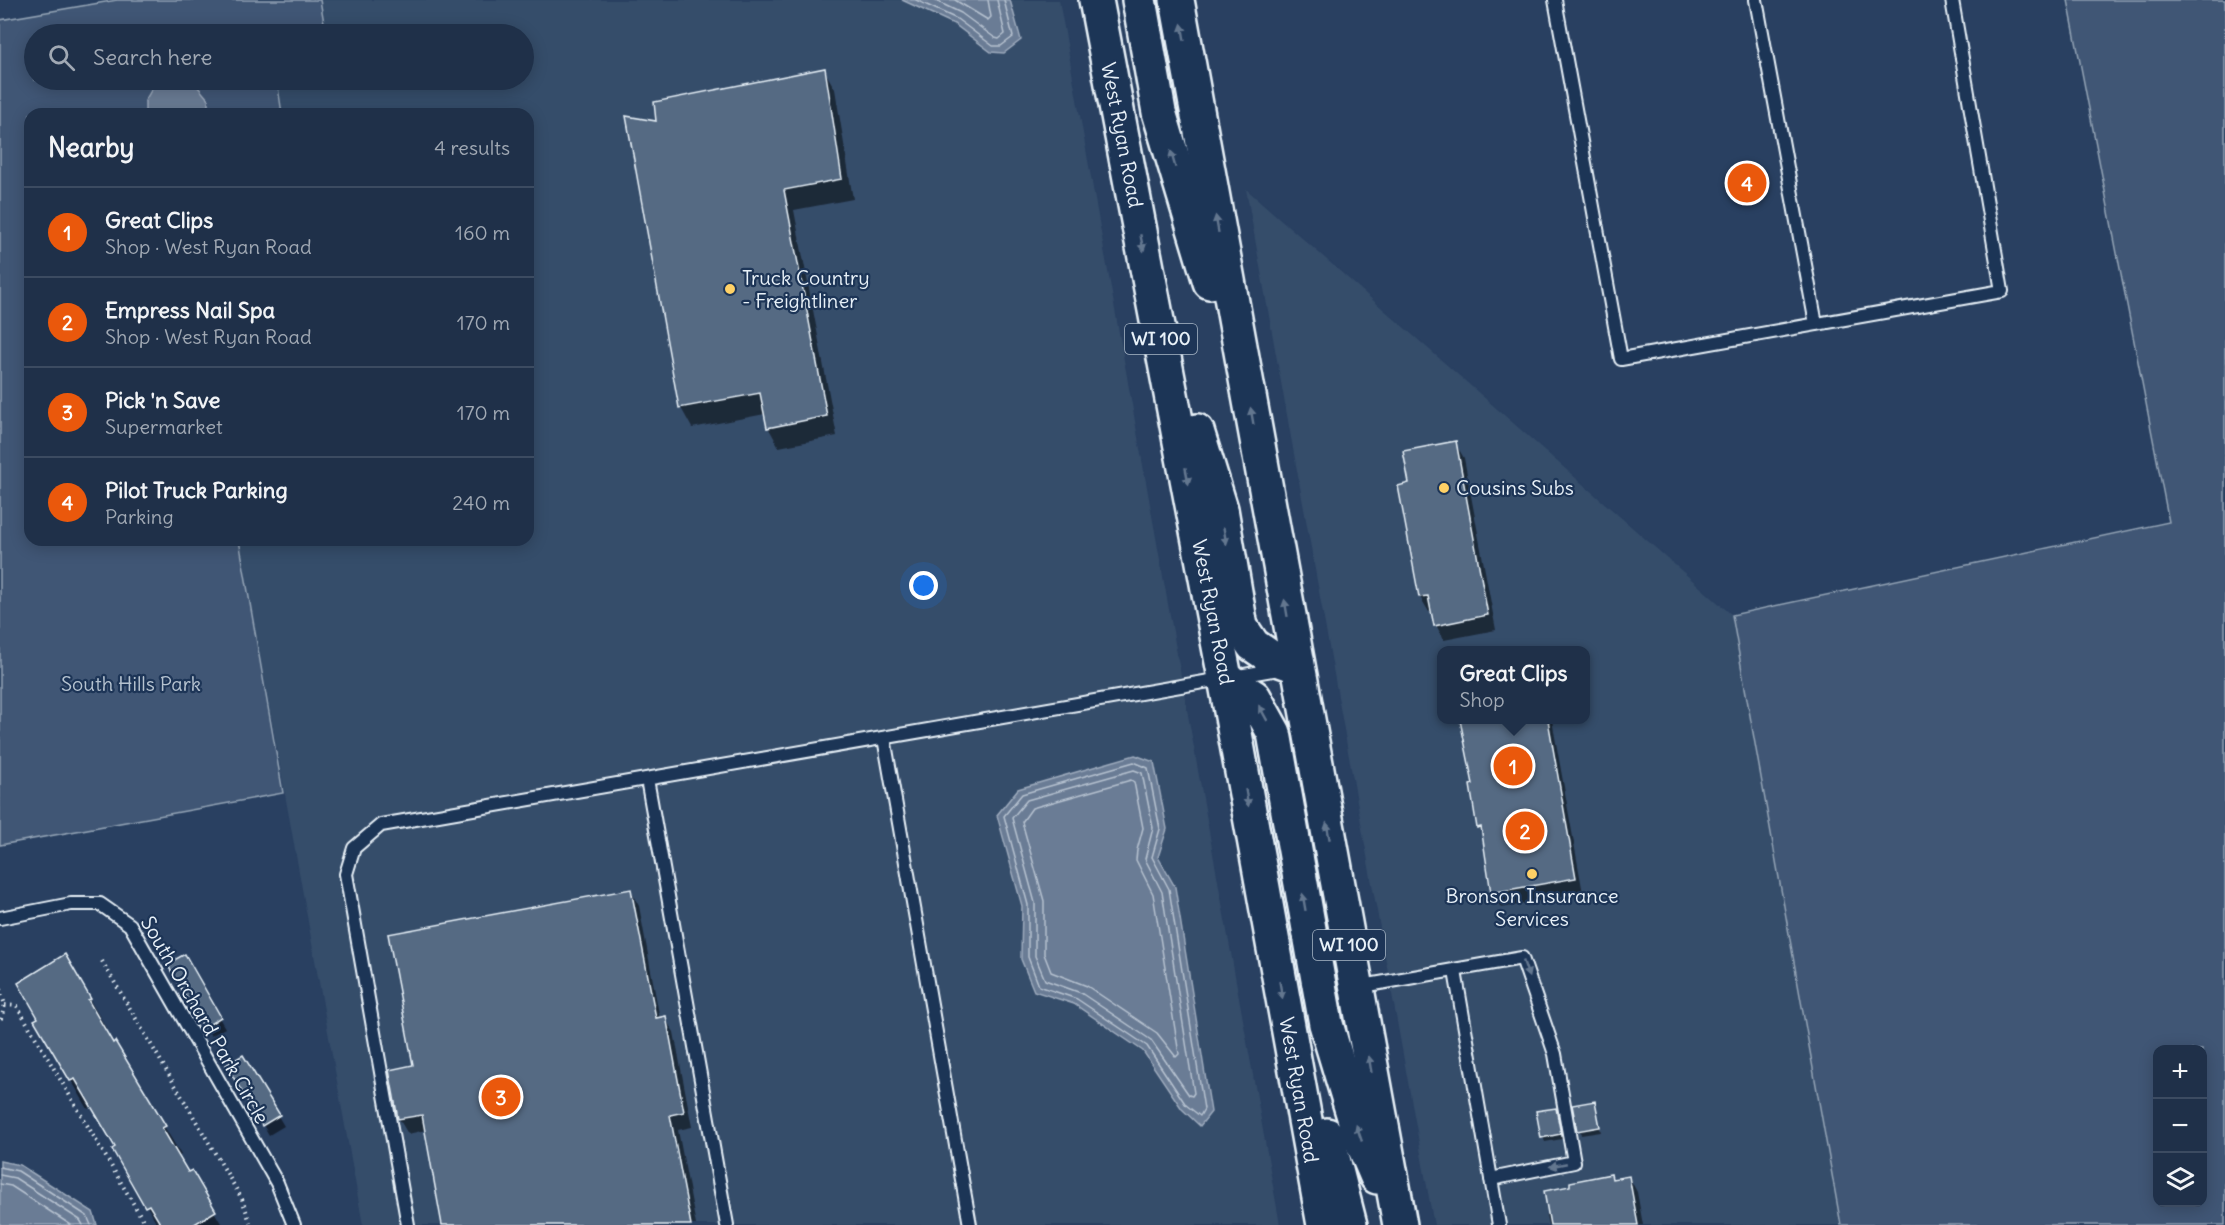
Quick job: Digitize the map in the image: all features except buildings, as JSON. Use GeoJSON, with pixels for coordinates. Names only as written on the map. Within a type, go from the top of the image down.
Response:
{"type":"FeatureCollection","features":[{"type":"Feature","properties":{"kind":"main road","name":"West Ryan Road"},"geometry":{"type":"LineString","coordinates":[[1096,0],[1225,678],[1323,1225]]}},
{"type":"Feature","properties":{"kind":"main road"},"geometry":{"type":"LineString","coordinates":[[1139,0],[1159,112],[1206,274],[1240,353]]}},
{"type":"Feature","properties":{"kind":"main road","name":"WI 100"},"geometry":{"type":"LineString","coordinates":[[1177,0],[1399,1225]]}},
{"type":"Feature","properties":{"kind":"main road"},"geometry":{"type":"LineString","coordinates":[[1161,341],[1190,407],[1221,509],[1241,627],[1253,645],[1269,656],[1297,666]]}},
{"type":"Feature","properties":{"kind":"main road"},"geometry":{"type":"LineString","coordinates":[[1225,678],[1254,698],[1274,733],[1326,1024],[1360,1137],[1399,1225]]}},
{"type":"Feature","properties":{"kind":"main road"},"geometry":{"type":"LineString","coordinates":[[1289,1032],[1323,1121],[1350,1225]]}},
{"type":"Feature","properties":{"kind":"lane"},"geometry":{"type":"LineString","coordinates":[[1555,0],[1621,359],[2002,291],[1952,0]]}},
{"type":"Feature","properties":{"kind":"lane"},"geometry":{"type":"LineString","coordinates":[[1756,0],[1816,324]]}},
{"type":"Feature","properties":{"kind":"lane"},"geometry":{"type":"LineString","coordinates":[[408,1225],[345,874],[354,848],[381,825],[1297,666]]}},
{"type":"Feature","properties":{"kind":"lane"},"geometry":{"type":"LineString","coordinates":[[884,738],[970,1225]]}},
{"type":"Feature","properties":{"kind":"lane"},"geometry":{"type":"LineString","coordinates":[[647,779],[727,1225]]}},
{"type":"Feature","properties":{"kind":"lane","name":"South Orchard Park Circle"},"geometry":{"type":"LineString","coordinates":[[0,918],[71,904],[100,904],[130,925],[278,1183],[294,1225]]}},
{"type":"Feature","properties":{"kind":"lane"},"geometry":{"type":"LineString","coordinates":[[1356,988],[1522,958],[1555,1054],[1574,1162],[1491,1179]]}},
{"type":"Feature","properties":{"kind":"lane"},"geometry":{"type":"LineString","coordinates":[[1455,971],[1499,1225]]}},
{"type":"Feature","properties":{"kind":"path"},"geometry":{"type":"LineString","coordinates":[[102,961],[242,1199],[251,1225]]}},
{"type":"Feature","properties":{"kind":"path"},"geometry":{"type":"LineString","coordinates":[[0,989],[5,1005],[0,1022]]}},
{"type":"Feature","properties":{"kind":"path"},"geometry":{"type":"LineString","coordinates":[[5,1005],[17,1006],[146,1225]]}},
{"type":"Feature","properties":{"kind":"shaded area"},"geometry":{"type":"Polygon","coordinates":[[[320,0],[1059,0],[1280,1225],[363,1225],[240,546],[534,546],[534,108],[281,108],[278,90],[534,90],[534,24],[324,24],[320,0]]]}},
{"type":"Feature","properties":{"kind":"shaded area"},"geometry":{"type":"Polygon","coordinates":[[[1246,189],[1732,615],[1841,1225],[1434,1225],[1246,189]]]}},
{"type":"Feature","properties":{"kind":"green space","name":"South Hills Park"},"geometry":{"type":"Polygon","coordinates":[[[117,0],[320,0],[324,24],[24,24],[24,90],[278,90],[281,108],[24,108],[24,546],[240,546],[283,793],[0,845],[0,20],[117,0]]]}},
{"type":"Feature","properties":{"kind":"green space"},"geometry":{"type":"Polygon","coordinates":[[[2068,0],[2225,0],[2225,1225],[1841,1225],[1732,615],[2169,522],[2068,0]]]}},
{"type":"Feature","properties":{"kind":"water"},"geometry":{"type":"Polygon","coordinates":[[[902,0],[1010,0],[1021,40],[1004,53],[991,52],[954,24],[902,0]]]}},
{"type":"Feature","properties":{"kind":"water"},"geometry":{"type":"Polygon","coordinates":[[[151,90],[200,90],[208,99],[208,108],[145,108],[145,101],[151,90]]]}},
{"type":"Feature","properties":{"kind":"water"},"geometry":{"type":"Polygon","coordinates":[[[1135,755],[1154,762],[1167,829],[1158,857],[1175,887],[1211,1112],[1200,1126],[1182,1109],[1143,1051],[1074,1004],[1034,991],[1021,959],[1022,906],[997,815],[1018,789],[1135,755]]]}},
{"type":"Feature","properties":{"kind":"water"},"geometry":{"type":"Polygon","coordinates":[[[0,1161],[20,1165],[93,1212],[97,1225],[0,1225],[0,1161]]]}},
{"type":"Feature","properties":{"kind":"place","name":"Pilot Truck Parking"},"geometry":{"type":"Point","coordinates":[1747,183]}},
{"type":"Feature","properties":{"kind":"place","name":"Truck Country - Freightliner"},"geometry":{"type":"Point","coordinates":[730,289]}},
{"type":"Feature","properties":{"kind":"place","name":"Cousins Subs"},"geometry":{"type":"Point","coordinates":[1444,488]}},
{"type":"Feature","properties":{"kind":"place","name":"Great Clips"},"geometry":{"type":"Point","coordinates":[1513,766]}},
{"type":"Feature","properties":{"kind":"place","name":"Empress Nail Spa"},"geometry":{"type":"Point","coordinates":[1525,831]}},
{"type":"Feature","properties":{"kind":"place","name":"Bronson Insurance Services"},"geometry":{"type":"Point","coordinates":[1532,874]}},
{"type":"Feature","properties":{"kind":"place","name":"Pick 'n Save"},"geometry":{"type":"Point","coordinates":[501,1097]}}]}
